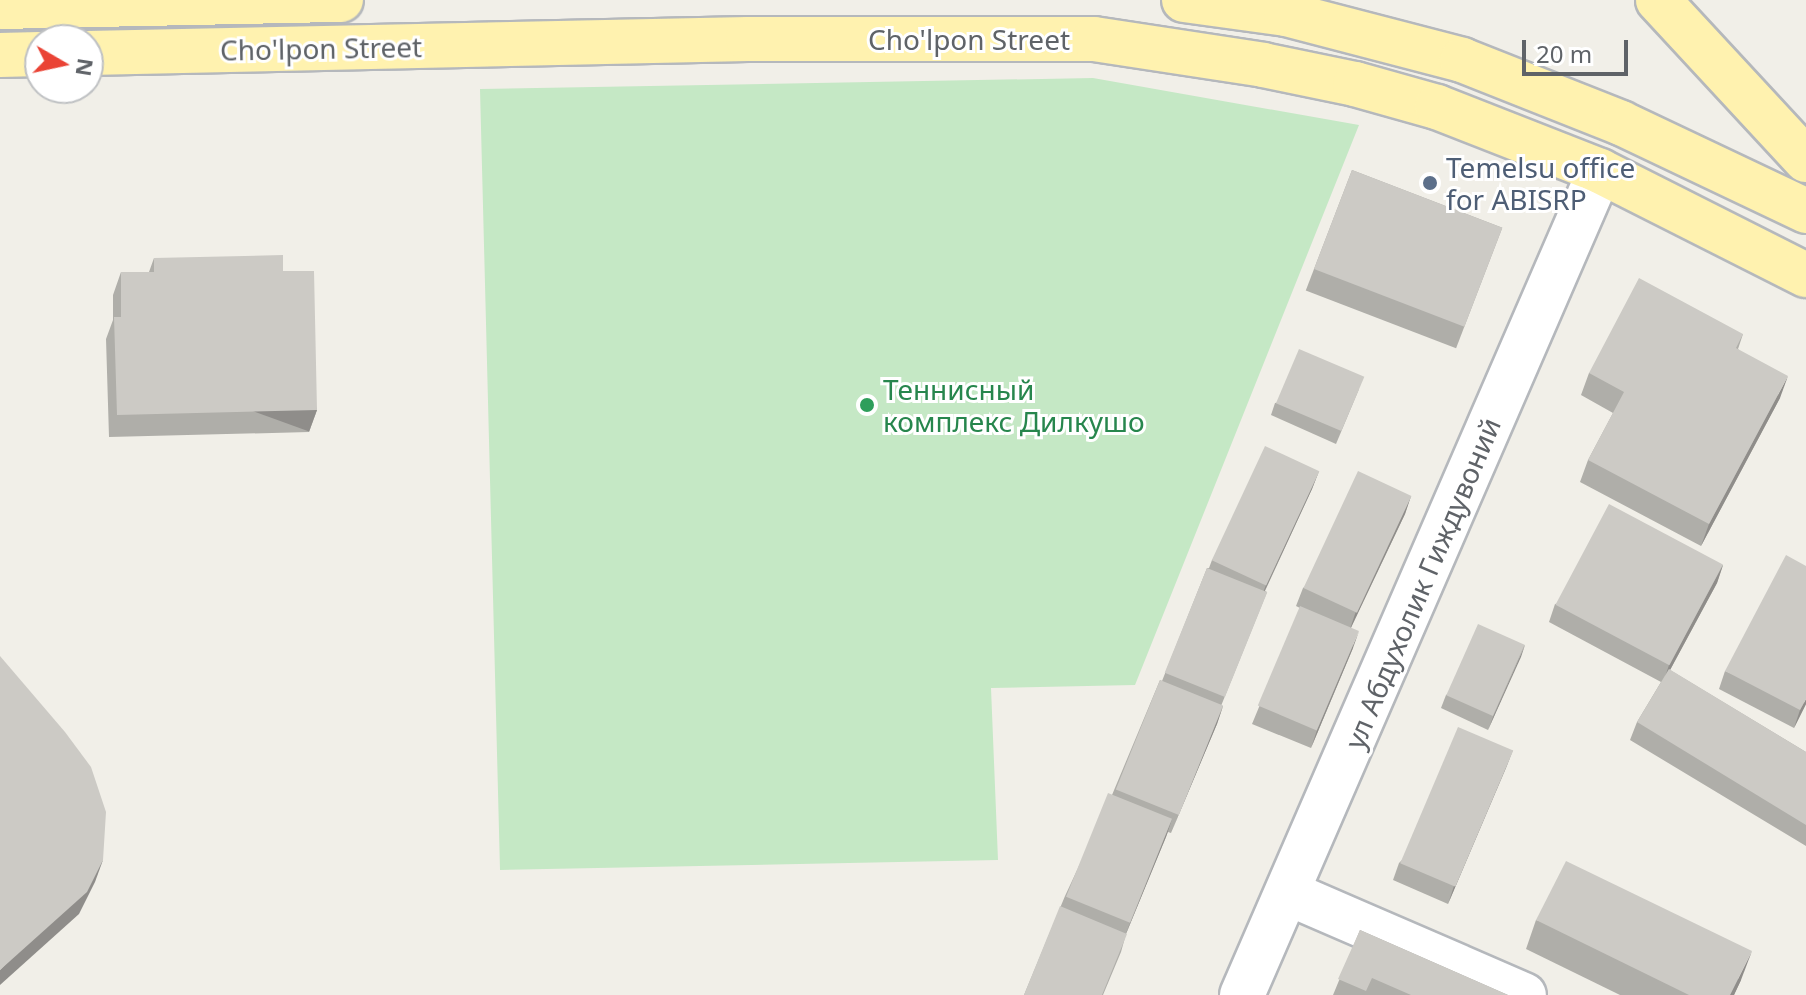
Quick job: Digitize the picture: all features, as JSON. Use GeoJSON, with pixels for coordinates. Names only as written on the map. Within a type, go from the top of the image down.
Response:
{"type":"FeatureCollection","features":[{"type":"Feature","properties":{"kind":"main road","name":"Cho'lpon Street"},"geometry":{"type":"LineString","coordinates":[[0,7],[341,0]]}},
{"type":"Feature","properties":{"kind":"main road"},"geometry":{"type":"LineString","coordinates":[[1184,0],[1286,14],[1462,60],[1610,118],[1806,211]]}},
{"type":"Feature","properties":{"kind":"main road"},"geometry":{"type":"LineString","coordinates":[[1658,0],[1806,160]]}},
{"type":"Feature","properties":{"kind":"main road","name":"Cho'lpon Street"},"geometry":{"type":"LineString","coordinates":[[104,53],[748,39],[1094,39],[1263,65],[1403,96],[1600,171],[1806,275]]}},
{"type":"Feature","properties":{"kind":"main road"},"geometry":{"type":"LineString","coordinates":[[0,55],[24,54]]}},
{"type":"Feature","properties":{"kind":"street","name":"ул Абдухолик Гиждувоний"},"geometry":{"type":"LineString","coordinates":[[1242,995],[1600,171]]}},
{"type":"Feature","properties":{"kind":"street"},"geometry":{"type":"LineString","coordinates":[[1288,893],[1524,995]]}},
{"type":"Feature","properties":{"kind":"green space","name":"Теннисный комплекс Дилкушо"},"geometry":{"type":"Polygon","coordinates":[[[1093,78],[1359,125],[1135,685],[991,688],[998,860],[500,870],[480,89],[1093,78]]]}},
{"type":"Feature","properties":{"kind":"building"},"geometry":{"type":"Polygon","coordinates":[[[1352,170],[1502,228],[1464,327],[1314,269],[1352,170]]]}},
{"type":"Feature","properties":{"kind":"building"},"geometry":{"type":"Polygon","coordinates":[[[283,255],[283,271],[314,271],[317,410],[117,415],[114,317],[121,317],[121,272],[154,272],[154,258],[283,255]]]}},
{"type":"Feature","properties":{"kind":"building"},"geometry":{"type":"Polygon","coordinates":[[[1639,278],[1743,334],[1736,348],[1788,376],[1709,524],[1588,460],[1624,392],[1589,373],[1639,278]]]}},
{"type":"Feature","properties":{"kind":"building"},"geometry":{"type":"Polygon","coordinates":[[[1299,349],[1364,377],[1341,431],[1276,403],[1299,349]]]}},
{"type":"Feature","properties":{"kind":"building"},"geometry":{"type":"Polygon","coordinates":[[[1265,446],[1319,471],[1266,586],[1212,560],[1265,446]]]}},
{"type":"Feature","properties":{"kind":"building"},"geometry":{"type":"Polygon","coordinates":[[[1358,471],[1411,496],[1357,613],[1303,588],[1358,471]]]}},
{"type":"Feature","properties":{"kind":"building"},"geometry":{"type":"Polygon","coordinates":[[[1609,504],[1723,565],[1669,665],[1555,605],[1609,504]]]}},
{"type":"Feature","properties":{"kind":"building"},"geometry":{"type":"Polygon","coordinates":[[[1786,555],[1806,566],[1806,699],[1800,710],[1725,671],[1786,555]]]}},
{"type":"Feature","properties":{"kind":"building"},"geometry":{"type":"Polygon","coordinates":[[[1207,568],[1267,592],[1225,697],[1165,673],[1207,568]]]}},
{"type":"Feature","properties":{"kind":"building"},"geometry":{"type":"Polygon","coordinates":[[[1300,606],[1359,631],[1317,730],[1258,705],[1300,606]]]}},
{"type":"Feature","properties":{"kind":"building"},"geometry":{"type":"Polygon","coordinates":[[[1478,624],[1525,645],[1493,716],[1446,695],[1478,624]]]}},
{"type":"Feature","properties":{"kind":"building"},"geometry":{"type":"Polygon","coordinates":[[[0,656],[91,767],[106,812],[103,860],[87,892],[0,970],[0,656]]]}},
{"type":"Feature","properties":{"kind":"building"},"geometry":{"type":"Polygon","coordinates":[[[1669,669],[1806,752],[1806,825],[1637,722],[1669,669]]]}},
{"type":"Feature","properties":{"kind":"building"},"geometry":{"type":"Polygon","coordinates":[[[1160,680],[1223,705],[1179,815],[1116,789],[1160,680]]]}},
{"type":"Feature","properties":{"kind":"building"},"geometry":{"type":"Polygon","coordinates":[[[1458,727],[1513,750],[1455,887],[1400,863],[1458,727]]]}},
{"type":"Feature","properties":{"kind":"building"},"geometry":{"type":"Polygon","coordinates":[[[1108,793],[1172,819],[1130,923],[1066,897],[1108,793]]]}},
{"type":"Feature","properties":{"kind":"building"},"geometry":{"type":"Polygon","coordinates":[[[1566,861],[1752,951],[1730,995],[1689,995],[1536,920],[1566,861]]]}},
{"type":"Feature","properties":{"kind":"building"},"geometry":{"type":"Polygon","coordinates":[[[1060,906],[1127,934],[1102,995],[1024,995],[1060,906]]]}},
{"type":"Feature","properties":{"kind":"building"},"geometry":{"type":"Polygon","coordinates":[[[1360,930],[1508,995],[1411,995],[1372,978],[1366,991],[1338,979],[1360,930]]]}},
{"type":"Feature","properties":{"kind":"place","name":"Temelsu office for ABISRP"},"geometry":{"type":"Point","coordinates":[1430,183]}},
{"type":"Feature","properties":{"kind":"place","name":"Теннисный комплекс Дилкушо"},"geometry":{"type":"Point","coordinates":[867,405]}}]}
